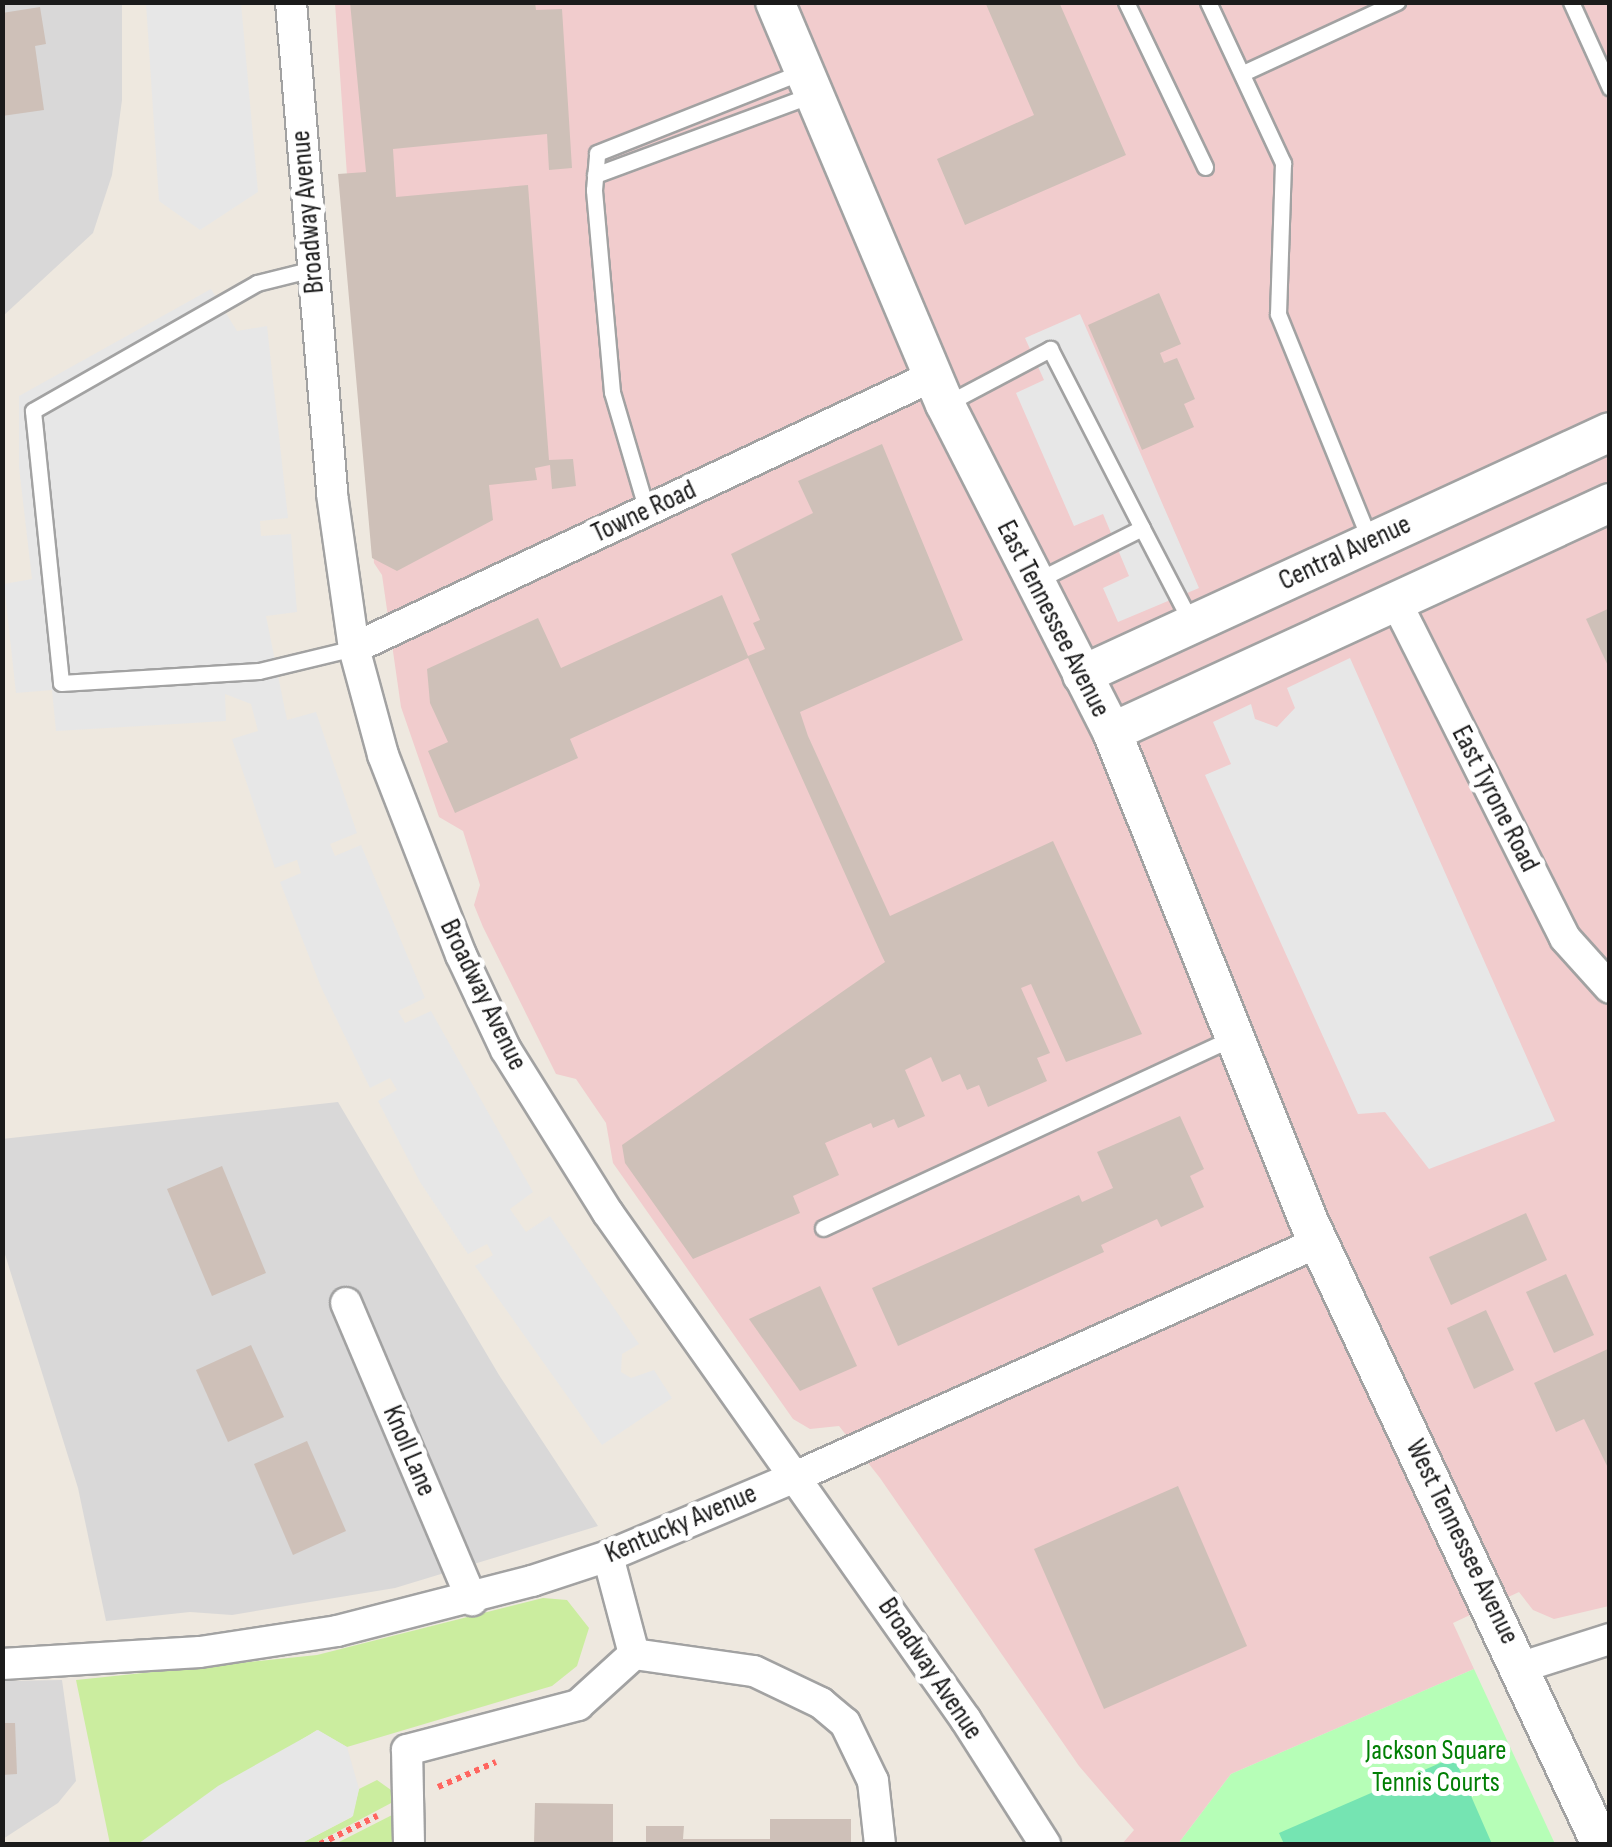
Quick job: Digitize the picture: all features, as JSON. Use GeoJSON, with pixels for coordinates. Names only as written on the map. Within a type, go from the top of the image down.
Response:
{"type":"FeatureCollection","features":[{"type":"Feature","properties":{"kind":"street","name":"Broadway Avenue"},"geometry":{"type":"LineString","coordinates":[[291,2],[313,268],[354,648],[383,755],[430,880],[506,1050],[608,1214],[797,1476],[1045,1844]]}},
{"type":"Feature","properties":{"kind":"street","name":"East Tennessee Avenue"},"geometry":{"type":"LineString","coordinates":[[774,2],[939,390],[1033,583],[1112,732],[1318,1242]]}},
{"type":"Feature","properties":{"kind":"street","name":"Towne Road"},"geometry":{"type":"LineString","coordinates":[[354,648],[647,510],[939,390]]}},
{"type":"Feature","properties":{"kind":"street","name":"Central Avenue"},"geometry":{"type":"LineString","coordinates":[[1082,675],[1610,432]]}},
{"type":"Feature","properties":{"kind":"street"},"geometry":{"type":"LineString","coordinates":[[1112,732],[1610,503]]}},
{"type":"Feature","properties":{"kind":"street"},"geometry":{"type":"LineString","coordinates":[[1370,541],[1395,600]]}},
{"type":"Feature","properties":{"kind":"street","name":"East Tyrone Road"},"geometry":{"type":"LineString","coordinates":[[1395,600],[1565,938],[1610,988]]}},
{"type":"Feature","properties":{"kind":"street"},"geometry":{"type":"LineString","coordinates":[[1192,624],[1221,681]]}},
{"type":"Feature","properties":{"kind":"street","name":"Kentucky Avenue"},"geometry":{"type":"LineString","coordinates":[[2,1664],[200,1652],[472,1600],[608,1556],[797,1476],[1318,1242]]}},
{"type":"Feature","properties":{"kind":"street","name":"West Tennessee Avenue"},"geometry":{"type":"LineString","coordinates":[[1318,1242],[1522,1668],[1600,1844]]}},
{"type":"Feature","properties":{"kind":"street","name":"Knoll Lane"},"geometry":{"type":"LineString","coordinates":[[346,1303],[472,1600]]}},
{"type":"Feature","properties":{"kind":"street"},"geometry":{"type":"LineString","coordinates":[[608,1556],[634,1654]]}},
{"type":"Feature","properties":{"kind":"street"},"geometry":{"type":"LineString","coordinates":[[1522,1668],[1610,1639]]}},
{"type":"Feature","properties":{"kind":"street"},"geometry":{"type":"LineString","coordinates":[[409,1844],[407,1750],[578,1705],[634,1654]]}},
{"type":"Feature","properties":{"kind":"street"},"geometry":{"type":"LineString","coordinates":[[634,1654],[754,1671],[821,1702],[844,1724],[873,1781],[880,1844]]}},
{"type":"Feature","properties":{"kind":"lane"},"geometry":{"type":"LineString","coordinates":[[1126,2],[1204,168]]}},
{"type":"Feature","properties":{"kind":"lane"},"geometry":{"type":"LineString","coordinates":[[1208,2],[1283,163],[1278,314],[1370,541]]}},
{"type":"Feature","properties":{"kind":"lane"},"geometry":{"type":"LineString","coordinates":[[1243,73],[1397,2]]}},
{"type":"Feature","properties":{"kind":"lane"},"geometry":{"type":"LineString","coordinates":[[1571,2],[1610,88]]}},
{"type":"Feature","properties":{"kind":"lane"},"geometry":{"type":"LineString","coordinates":[[647,510],[612,392],[595,175],[597,153],[809,82]]}},
{"type":"Feature","properties":{"kind":"lane"},"geometry":{"type":"LineString","coordinates":[[595,175],[809,82]]}},
{"type":"Feature","properties":{"kind":"lane"},"geometry":{"type":"LineString","coordinates":[[313,268],[257,284],[33,411],[61,683],[259,671],[354,648]]}},
{"type":"Feature","properties":{"kind":"lane"},"geometry":{"type":"LineString","coordinates":[[939,390],[1050,350],[1192,624]]}},
{"type":"Feature","properties":{"kind":"lane"},"geometry":{"type":"LineString","coordinates":[[1033,583],[1142,528]]}},
{"type":"Feature","properties":{"kind":"lane"},"geometry":{"type":"LineString","coordinates":[[823,1228],[1234,1036]]}},
{"type":"Feature","properties":{"kind":"path"},"geometry":{"type":"LineString","coordinates":[[320,1844],[514,1754]]}},
{"type":"Feature","properties":{"kind":"shaded area"},"geometry":{"type":"Polygon","coordinates":[[[3,3],[122,3],[122,100],[112,175],[93,233],[3,316],[3,3]]]}},
{"type":"Feature","properties":{"kind":"shaded area"},"geometry":{"type":"Polygon","coordinates":[[[146,3],[241,3],[258,192],[200,230],[159,201],[146,3]]]}},
{"type":"Feature","properties":{"kind":"shaded area"},"geometry":{"type":"Polygon","coordinates":[[[335,3],[1609,3],[1609,1606],[1554,1619],[1533,1610],[1519,1592],[1453,1623],[1474,1669],[1231,1774],[1178,1844],[1122,1844],[1134,1830],[1079,1766],[880,1478],[839,1426],[810,1429],[793,1419],[613,1163],[606,1123],[576,1079],[556,1074],[483,927],[474,905],[480,885],[463,831],[439,817],[401,707],[382,575],[374,563],[335,3]]]}},
{"type":"Feature","properties":{"kind":"shaded area"},"geometry":{"type":"Polygon","coordinates":[[[211,289],[237,331],[267,326],[288,518],[260,521],[261,536],[291,534],[297,612],[266,616],[287,720],[316,712],[357,833],[330,844],[335,856],[361,845],[425,998],[398,1011],[405,1023],[431,1011],[533,1192],[510,1209],[526,1232],[550,1216],[639,1344],[622,1354],[621,1372],[631,1378],[654,1370],[672,1398],[602,1445],[475,1266],[493,1255],[487,1244],[468,1254],[420,1182],[378,1101],[397,1090],[390,1078],[370,1088],[321,987],[280,882],[301,873],[297,860],[275,868],[232,739],[258,731],[251,704],[225,694],[226,721],[56,731],[52,690],[16,693],[4,584],[32,579],[19,467],[19,396],[211,289]]]}},
{"type":"Feature","properties":{"kind":"shaded area"},"geometry":{"type":"Polygon","coordinates":[[[1080,314],[1199,588],[1118,622],[1103,588],[1129,576],[1103,514],[1074,526],[1016,393],[1044,380],[1025,338],[1080,314]]]}},
{"type":"Feature","properties":{"kind":"shaded area"},"geometry":{"type":"Polygon","coordinates":[[[1350,658],[1555,1121],[1429,1169],[1385,1112],[1358,1114],[1205,775],[1231,764],[1213,722],[1251,704],[1255,719],[1277,727],[1295,708],[1287,688],[1350,658]]]}},
{"type":"Feature","properties":{"kind":"shaded area"},"geometry":{"type":"Polygon","coordinates":[[[338,1102],[499,1375],[598,1526],[395,1588],[232,1615],[190,1612],[106,1621],[78,1488],[3,1248],[2,1139],[338,1102]]]}},
{"type":"Feature","properties":{"kind":"shaded area"},"geometry":{"type":"Polygon","coordinates":[[[62,1680],[76,1781],[58,1803],[3,1839],[3,1681],[62,1680]]]}},
{"type":"Feature","properties":{"kind":"shaded area"},"geometry":{"type":"Polygon","coordinates":[[[318,1730],[347,1747],[359,1789],[353,1816],[300,1844],[138,1844],[218,1786],[318,1730]]]}},
{"type":"Feature","properties":{"kind":"green space"},"geometry":{"type":"Polygon","coordinates":[[[543,1598],[567,1600],[589,1628],[577,1666],[552,1686],[347,1747],[317,1730],[138,1844],[110,1844],[76,1680],[317,1655],[543,1598]]]}},
{"type":"Feature","properties":{"kind":"green space","name":"Jackson Square Tennis Courts"},"geometry":{"type":"Polygon","coordinates":[[[1474,1669],[1555,1844],[1178,1844],[1231,1774],[1474,1669]]]}},
{"type":"Feature","properties":{"kind":"green space"},"geometry":{"type":"Polygon","coordinates":[[[1454,1757],[1492,1844],[1284,1844],[1279,1833],[1454,1757]]]}},
{"type":"Feature","properties":{"kind":"green space"},"geometry":{"type":"Polygon","coordinates":[[[377,1780],[391,1790],[393,1802],[314,1844],[300,1844],[352,1817],[359,1789],[377,1780]]]}},
{"type":"Feature","properties":{"kind":"green space"},"geometry":{"type":"Polygon","coordinates":[[[396,1813],[395,1844],[334,1844],[339,1842],[396,1813]]]}},
{"type":"Feature","properties":{"kind":"building"},"geometry":{"type":"Polygon","coordinates":[[[350,2],[535,2],[536,10],[562,9],[572,168],[549,170],[547,134],[393,149],[396,197],[528,185],[549,460],[573,459],[576,486],[552,489],[550,465],[535,468],[537,480],[489,485],[493,520],[397,571],[372,558],[338,174],[366,172],[350,2]]]}},
{"type":"Feature","properties":{"kind":"building"},"geometry":{"type":"Polygon","coordinates":[[[985,2],[1059,2],[1126,155],[965,225],[937,159],[1034,115],[985,2]]]}},
{"type":"Feature","properties":{"kind":"building"},"geometry":{"type":"Polygon","coordinates":[[[40,7],[46,44],[35,46],[44,110],[2,116],[2,13],[40,7]]]}},
{"type":"Feature","properties":{"kind":"building"},"geometry":{"type":"Polygon","coordinates":[[[1159,293],[1181,344],[1160,353],[1164,363],[1177,358],[1195,399],[1184,404],[1194,427],[1142,450],[1088,325],[1159,293]]]}},
{"type":"Feature","properties":{"kind":"building"},"geometry":{"type":"Polygon","coordinates":[[[882,444],[963,640],[800,712],[808,736],[890,916],[1053,841],[1142,1034],[1066,1062],[1031,984],[1021,988],[1050,1053],[1037,1058],[1047,1081],[988,1107],[979,1085],[967,1090],[960,1074],[942,1082],[931,1057],[905,1070],[925,1116],[898,1128],[894,1119],[873,1128],[871,1123],[825,1143],[839,1175],[793,1196],[800,1213],[693,1259],[625,1163],[622,1145],[885,962],[748,658],[570,739],[578,758],[455,813],[428,751],[448,742],[430,703],[427,669],[538,618],[561,668],[722,595],[748,656],[765,649],[753,623],[760,620],[731,554],[813,513],[798,481],[882,444]]]}},
{"type":"Feature","properties":{"kind":"building"},"geometry":{"type":"Polygon","coordinates":[[[1610,608],[1610,670],[1586,619],[1610,608]]]}},
{"type":"Feature","properties":{"kind":"building"},"geometry":{"type":"Polygon","coordinates":[[[1180,1116],[1204,1169],[1190,1176],[1204,1207],[1161,1227],[1157,1219],[1101,1245],[1104,1252],[898,1346],[872,1288],[1079,1195],[1082,1202],[1113,1188],[1097,1152],[1180,1116]]]}},
{"type":"Feature","properties":{"kind":"building"},"geometry":{"type":"Polygon","coordinates":[[[222,1166],[266,1273],[212,1296],[167,1189],[222,1166]]]}},
{"type":"Feature","properties":{"kind":"building"},"geometry":{"type":"Polygon","coordinates":[[[1526,1213],[1547,1260],[1451,1305],[1429,1257],[1526,1213]]]}},
{"type":"Feature","properties":{"kind":"building"},"geometry":{"type":"Polygon","coordinates":[[[1566,1274],[1594,1335],[1554,1353],[1526,1292],[1566,1274]]]}},
{"type":"Feature","properties":{"kind":"building"},"geometry":{"type":"Polygon","coordinates":[[[820,1286],[857,1366],[800,1391],[749,1319],[820,1286]]]}},
{"type":"Feature","properties":{"kind":"building"},"geometry":{"type":"Polygon","coordinates":[[[1486,1310],[1514,1370],[1474,1389],[1447,1328],[1486,1310]]]}},
{"type":"Feature","properties":{"kind":"building"},"geometry":{"type":"Polygon","coordinates":[[[251,1345],[284,1417],[228,1442],[196,1370],[251,1345]]]}},
{"type":"Feature","properties":{"kind":"building"},"geometry":{"type":"Polygon","coordinates":[[[1610,1348],[1610,1472],[1584,1419],[1556,1432],[1534,1383],[1610,1348]]]}},
{"type":"Feature","properties":{"kind":"building"},"geometry":{"type":"Polygon","coordinates":[[[307,1441],[346,1531],[293,1555],[254,1464],[307,1441]]]}},
{"type":"Feature","properties":{"kind":"building"},"geometry":{"type":"Polygon","coordinates":[[[1178,1486],[1247,1646],[1104,1709],[1034,1549],[1178,1486]]]}},
{"type":"Feature","properties":{"kind":"building"},"geometry":{"type":"Polygon","coordinates":[[[2,1723],[15,1723],[17,1774],[2,1775],[2,1723]]]}},
{"type":"Feature","properties":{"kind":"building"},"geometry":{"type":"Polygon","coordinates":[[[535,1803],[613,1804],[613,1844],[534,1844],[535,1803]]]}},
{"type":"Feature","properties":{"kind":"building"},"geometry":{"type":"Polygon","coordinates":[[[770,1819],[851,1819],[851,1844],[646,1844],[646,1826],[684,1826],[683,1839],[770,1839],[770,1819]]]}}]}
